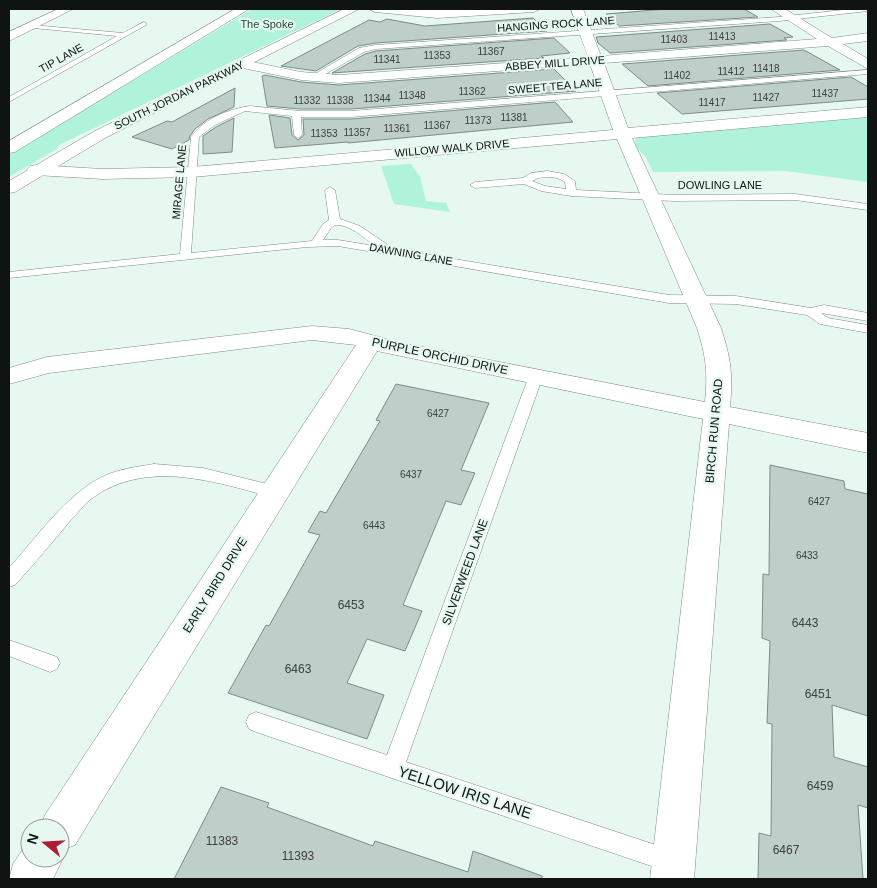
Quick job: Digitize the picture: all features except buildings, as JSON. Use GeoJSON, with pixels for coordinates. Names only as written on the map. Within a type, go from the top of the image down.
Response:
{"type":"FeatureCollection","features":[{"type":"Feature","properties":{"kind":"street"},"geometry":{"type":"LineString","coordinates":[[9,37],[67,9]]}},
{"type":"Feature","properties":{"kind":"street"},"geometry":{"type":"LineString","coordinates":[[9,148],[242,9]]}},
{"type":"Feature","properties":{"kind":"street","name":"SOUTH JORDAN PARKWAY"},"geometry":{"type":"LineString","coordinates":[[9,188],[36,170],[93,138],[353,9]]}},
{"type":"Feature","properties":{"kind":"street"},"geometry":{"type":"LineString","coordinates":[[375,9],[424,11],[534,9]]}},
{"type":"Feature","properties":{"kind":"street","name":"BIRCH RUN ROAD"},"geometry":{"type":"LineString","coordinates":[[577,9],[622,133],[712,335],[718,356],[719,386],[672,870]]}},
{"type":"Feature","properties":{"kind":"street"},"geometry":{"type":"LineString","coordinates":[[777,9],[868,65]]}},
{"type":"Feature","properties":{"kind":"street","name":"ABBEY MILL DRIVE"},"geometry":{"type":"LineString","coordinates":[[243,64],[312,78],[351,78],[830,42],[868,37]]}},
{"type":"Feature","properties":{"kind":"street","name":"WILLOW WALK DRIVE"},"geometry":{"type":"LineString","coordinates":[[36,170],[102,174],[192,172],[868,112]]}},
{"type":"Feature","properties":{"kind":"street","name":"PURPLE ORCHID DRIVE"},"geometry":{"type":"LineString","coordinates":[[9,376],[47,365],[312,333],[349,336],[401,350],[868,443]]}},
{"type":"Feature","properties":{"kind":"street","name":"EARLY BIRD DRIVE"},"geometry":{"type":"LineString","coordinates":[[68,818],[370,341]]}},
{"type":"Feature","properties":{"kind":"street"},"geometry":{"type":"LineString","coordinates":[[28,879],[35,868]]}},
{"type":"Feature","properties":{"kind":"lane","name":"HANGING ROCK LANE"},"geometry":{"type":"LineString","coordinates":[[312,78],[370,47],[792,18],[868,9]]}},
{"type":"Feature","properties":{"kind":"lane","name":"TIP LANE"},"geometry":{"type":"LineString","coordinates":[[9,100],[144,24]]}},
{"type":"Feature","properties":{"kind":"lane","name":"TIP LANE"},"geometry":{"type":"LineString","coordinates":[[33,26],[125,35]]}},
{"type":"Feature","properties":{"kind":"lane","name":"SWEET TEA LANE"},"geometry":{"type":"LineString","coordinates":[[244,108],[296,113],[351,114],[868,72]]}},
{"type":"Feature","properties":{"kind":"lane","name":"MIRAGE LANE"},"geometry":{"type":"LineString","coordinates":[[185,256],[195,140],[198,133],[237,110],[244,108]]}},
{"type":"Feature","properties":{"kind":"lane"},"geometry":{"type":"LineString","coordinates":[[296,113],[298,135]]}},
{"type":"Feature","properties":{"kind":"lane","name":"DOWLING LANE"},"geometry":{"type":"LineString","coordinates":[[475,185],[526,181],[532,177],[561,175],[569,178],[571,193]]}},
{"type":"Feature","properties":{"kind":"lane","name":"DOWLING LANE"},"geometry":{"type":"LineString","coordinates":[[526,181],[533,186],[571,193],[651,196],[795,197],[868,207]]}},
{"type":"Feature","properties":{"kind":"lane"},"geometry":{"type":"LineString","coordinates":[[330,190],[335,222]]}},
{"type":"Feature","properties":{"kind":"lane"},"geometry":{"type":"LineString","coordinates":[[316,243],[327,225],[335,222],[349,224],[389,251]]}},
{"type":"Feature","properties":{"kind":"lane","name":"DAWNING LANE"},"geometry":{"type":"LineString","coordinates":[[9,275],[316,243],[350,244],[669,298],[736,300],[811,312],[824,309],[868,317]]}},
{"type":"Feature","properties":{"kind":"lane","name":"DAWNING LANE"},"geometry":{"type":"LineString","coordinates":[[811,312],[824,321],[868,329]]}},
{"type":"Feature","properties":{"kind":"lane","name":"SILVERWEED LANE"},"geometry":{"type":"LineString","coordinates":[[393,768],[536,376]]}},
{"type":"Feature","properties":{"kind":"lane"},"geometry":{"type":"LineString","coordinates":[[9,580],[85,495],[114,479],[147,471],[183,470],[199,472],[275,492]]}},
{"type":"Feature","properties":{"kind":"lane"},"geometry":{"type":"LineString","coordinates":[[9,648],[50,663]]}},
{"type":"Feature","properties":{"kind":"lane","name":"YELLOW IRIS LANE"},"geometry":{"type":"LineString","coordinates":[[256,722],[393,768],[672,870]]}},
{"type":"Feature","properties":{"kind":"green space","name":"The Spoke"},"geometry":{"type":"Polygon","coordinates":[[[252,9],[341,9],[59,145],[57,149],[9,177],[9,155],[252,9]]]}},
{"type":"Feature","properties":{"kind":"green space"},"geometry":{"type":"Polygon","coordinates":[[[868,117],[868,182],[785,171],[653,172],[645,156],[634,145],[636,138],[647,135],[682,134],[868,117]]]}},
{"type":"Feature","properties":{"kind":"green space"},"geometry":{"type":"Polygon","coordinates":[[[411,164],[420,177],[426,201],[446,203],[450,212],[394,204],[381,166],[411,164]]]}}]}
